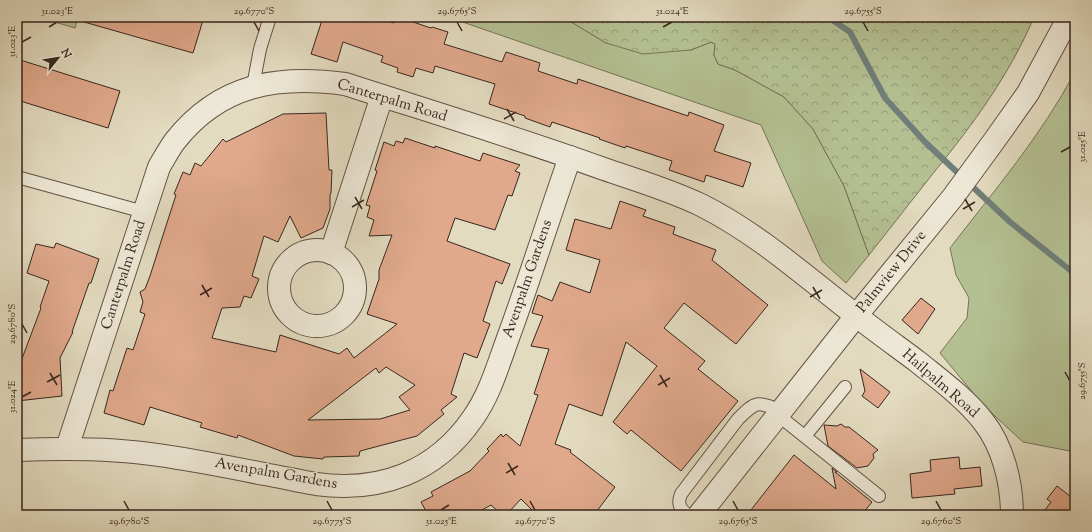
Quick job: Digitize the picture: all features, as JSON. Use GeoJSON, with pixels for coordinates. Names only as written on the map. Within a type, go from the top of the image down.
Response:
{"type":"FeatureCollection","features":[{"type":"Feature","properties":{"kind":"street","name":"Palmview Drive"},"geometry":{"type":"LineString","coordinates":[[699,515],[952,197],[994,141],[1028,93],[1069,17]]}},
{"type":"Feature","properties":{"kind":"street","name":"Canterpalm Road"},"geometry":{"type":"LineString","coordinates":[[67,448],[159,167],[174,142],[199,115],[225,98],[253,86],[282,81],[319,80],[346,84],[570,156],[701,205],[729,220],[764,243],[856,316]]}},
{"type":"Feature","properties":{"kind":"street"},"geometry":{"type":"LineString","coordinates":[[331,252],[382,96]]}},
{"type":"Feature","properties":{"kind":"street","name":"Avenpalm Gardens"},"geometry":{"type":"LineString","coordinates":[[17,450],[67,448],[155,454],[317,484],[346,486],[380,483],[408,474],[431,462],[455,441],[473,418],[488,391],[515,318],[570,156]]}},
{"type":"Feature","properties":{"kind":"street","name":"Hailpalm Road"},"geometry":{"type":"LineString","coordinates":[[856,316],[938,378],[963,400],[983,421],[995,440],[1006,468],[1012,499],[1012,515]]}},
{"type":"Feature","properties":{"kind":"lane"},"geometry":{"type":"LineString","coordinates":[[253,86],[260,49],[270,17]]}},
{"type":"Feature","properties":{"kind":"lane"},"geometry":{"type":"LineString","coordinates":[[17,177],[144,212]]}},
{"type":"Feature","properties":{"kind":"lane"},"geometry":{"type":"LineString","coordinates":[[805,436],[846,387]]}},
{"type":"Feature","properties":{"kind":"lane"},"geometry":{"type":"LineString","coordinates":[[688,515],[682,511],[679,505],[678,499],[681,494],[738,419],[749,408],[756,404],[764,404],[779,413],[879,496]]}},
{"type":"Feature","properties":{"kind":"green space"},"geometry":{"type":"Polygon","coordinates":[[[38,17],[78,17],[75,28],[38,17]]]}},
{"type":"Feature","properties":{"kind":"green space"},"geometry":{"type":"Polygon","coordinates":[[[448,17],[563,17],[606,43],[691,50],[711,42],[715,44],[714,55],[718,64],[735,70],[784,97],[813,129],[844,186],[869,255],[846,283],[822,261],[761,125],[448,17]]]}},
{"type":"Feature","properties":{"kind":"green space"},"geometry":{"type":"Polygon","coordinates":[[[563,17],[1034,17],[1014,58],[977,116],[869,255],[844,186],[813,129],[784,97],[735,70],[718,64],[714,55],[715,44],[711,42],[691,50],[643,54],[606,43],[563,17]]]}},
{"type":"Feature","properties":{"kind":"green space"},"geometry":{"type":"Polygon","coordinates":[[[1075,72],[1075,452],[1023,442],[983,405],[940,353],[967,318],[969,298],[956,275],[950,248],[1032,141],[1062,96],[1075,72]]]}},
{"type":"Feature","properties":{"kind":"building"},"geometry":{"type":"Polygon","coordinates":[[[85,17],[204,17],[193,53],[84,22],[85,17]]]}},
{"type":"Feature","properties":{"kind":"building"},"geometry":{"type":"Polygon","coordinates":[[[323,17],[376,17],[394,23],[396,17],[398,17],[448,32],[444,44],[502,62],[506,52],[540,63],[538,71],[577,84],[578,79],[688,116],[689,112],[724,125],[714,151],[751,163],[743,187],[706,175],[704,182],[669,170],[672,161],[626,146],[625,148],[552,122],[550,127],[525,118],[525,116],[489,104],[495,84],[435,66],[433,73],[416,68],[413,77],[397,72],[398,68],[381,62],[383,56],[343,42],[337,62],[311,54],[323,17]]]}},
{"type":"Feature","properties":{"kind":"building"},"geometry":{"type":"Polygon","coordinates":[[[17,59],[120,91],[108,128],[17,100],[17,59]]]}},
{"type":"Feature","properties":{"kind":"building"},"geometry":{"type":"Polygon","coordinates":[[[326,113],[329,170],[332,170],[330,209],[323,228],[301,238],[290,216],[278,242],[264,236],[252,276],[259,279],[251,298],[244,296],[240,307],[222,308],[212,338],[276,352],[280,335],[339,354],[347,348],[354,358],[397,324],[367,314],[379,279],[379,270],[392,235],[369,236],[374,220],[367,217],[370,206],[366,205],[377,171],[375,170],[384,142],[394,146],[396,141],[403,143],[405,138],[480,161],[483,153],[520,165],[515,171],[520,173],[512,196],[508,195],[495,230],[455,218],[447,241],[510,264],[502,284],[496,281],[483,321],[490,324],[477,358],[464,353],[451,394],[457,397],[441,410],[444,414],[417,436],[360,451],[359,456],[324,457],[323,459],[294,456],[238,435],[237,438],[200,427],[202,423],[150,407],[144,425],[104,413],[110,390],[113,391],[127,348],[133,350],[145,314],[140,312],[143,302],[140,292],[145,289],[150,276],[176,195],[174,194],[183,172],[190,175],[195,163],[201,166],[223,139],[226,142],[283,114],[326,113]],[[386,367],[379,373],[376,368],[308,420],[380,419],[410,410],[399,397],[415,385],[386,367]]]}},
{"type":"Feature","properties":{"kind":"building"},"geometry":{"type":"Polygon","coordinates":[[[620,201],[646,210],[643,216],[675,227],[673,234],[716,250],[712,260],[768,305],[736,344],[684,303],[664,328],[705,361],[698,369],[738,401],[681,471],[631,430],[627,434],[613,422],[657,366],[626,342],[602,416],[569,404],[555,444],[571,450],[570,452],[615,487],[594,515],[537,515],[521,499],[506,515],[502,515],[491,505],[473,515],[428,515],[421,502],[433,496],[431,492],[470,471],[489,451],[487,449],[501,434],[503,437],[506,434],[520,446],[538,395],[534,394],[549,349],[531,346],[543,316],[532,313],[538,295],[552,301],[560,282],[590,293],[600,260],[566,250],[575,219],[611,229],[620,201]]]}},
{"type":"Feature","properties":{"kind":"building"},"geometry":{"type":"Polygon","coordinates":[[[56,243],[99,259],[91,283],[89,283],[73,332],[60,358],[62,396],[17,401],[17,372],[41,308],[40,307],[49,281],[27,273],[36,244],[54,248],[56,243]]]}},
{"type":"Feature","properties":{"kind":"building"},"geometry":{"type":"Polygon","coordinates":[[[921,298],[935,309],[918,334],[902,320],[921,298]]]}},
{"type":"Feature","properties":{"kind":"building"},"geometry":{"type":"Polygon","coordinates":[[[860,369],[890,392],[878,408],[862,396],[865,391],[860,369]]]}},
{"type":"Feature","properties":{"kind":"building"},"geometry":{"type":"Polygon","coordinates":[[[841,424],[845,427],[849,427],[878,450],[873,454],[874,458],[868,466],[857,468],[828,446],[824,425],[837,426],[841,424]]]}},
{"type":"Feature","properties":{"kind":"building"},"geometry":{"type":"Polygon","coordinates":[[[794,455],[836,489],[832,468],[837,472],[835,472],[872,502],[864,512],[868,515],[747,515],[794,455]]]}},
{"type":"Feature","properties":{"kind":"building"},"geometry":{"type":"Polygon","coordinates":[[[959,457],[960,469],[980,467],[982,486],[954,489],[955,494],[912,498],[910,474],[931,471],[930,460],[959,457]]]}},
{"type":"Feature","properties":{"kind":"building"},"geometry":{"type":"Polygon","coordinates":[[[1057,486],[1075,500],[1075,515],[1041,515],[1051,502],[1047,499],[1057,486]]]}},
{"type":"Feature","properties":{"kind":"waterway"},"geometry":{"type":"LineString","coordinates":[[828,17],[850,32],[885,98],[925,142],[1010,222],[1075,274]]}}]}
